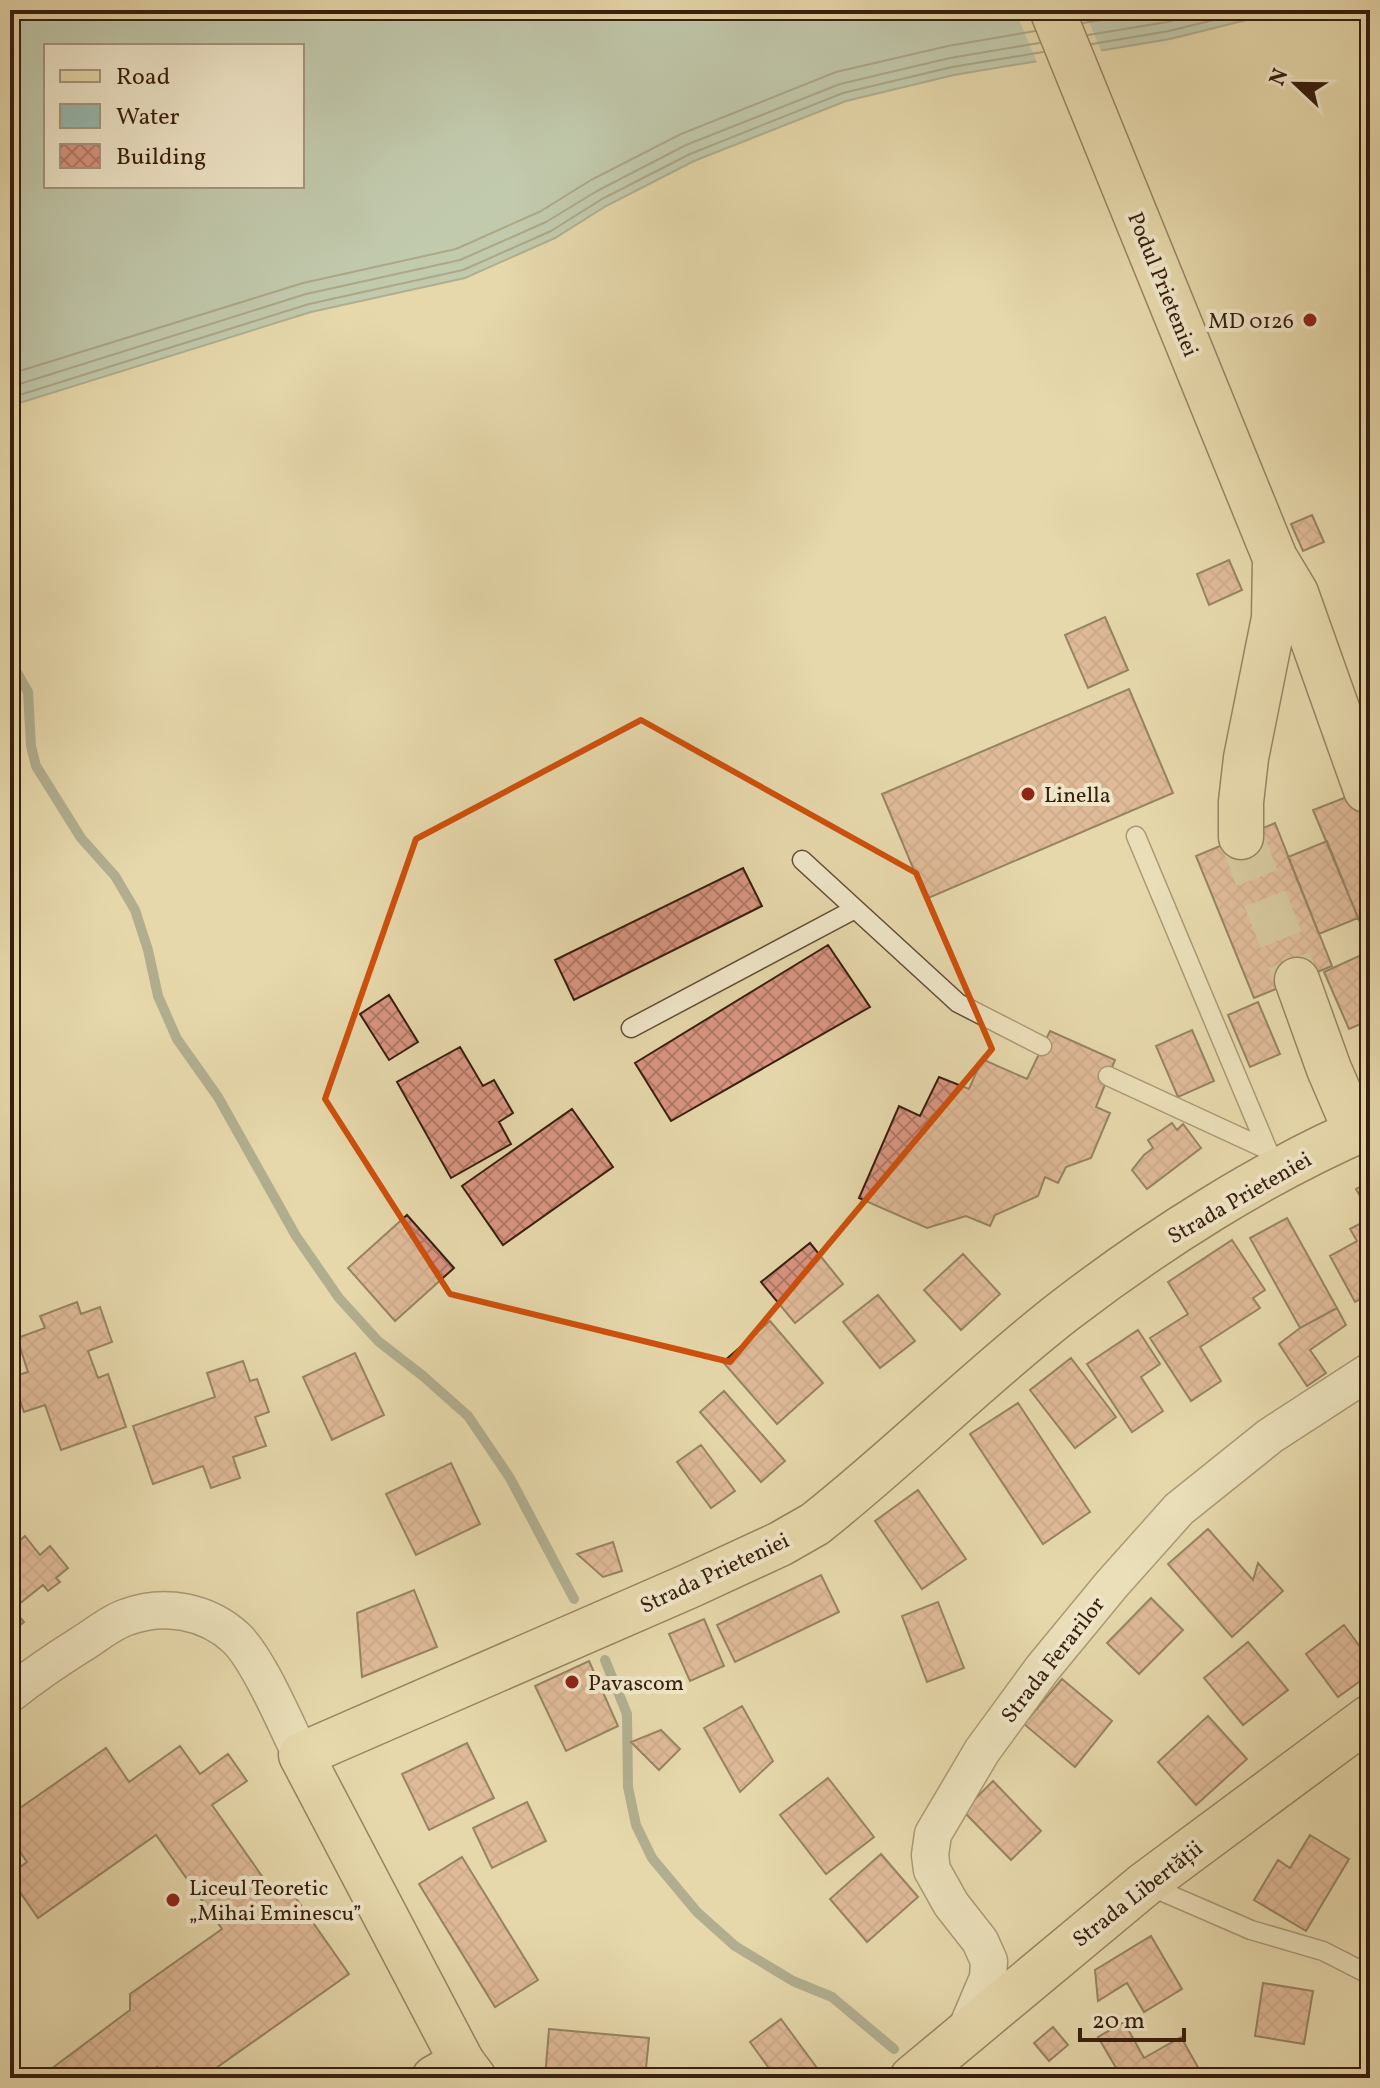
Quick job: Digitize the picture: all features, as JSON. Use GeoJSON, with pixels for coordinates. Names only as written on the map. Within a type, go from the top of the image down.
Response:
{"type":"FeatureCollection","features":[{"type":"Feature","properties":{"kind":"highway","name":"Podul Prieteniei"},"geometry":{"type":"LineString","coordinates":[[1052,10],[1275,558]]}},
{"type":"Feature","properties":{"kind":"highway"},"geometry":{"type":"LineString","coordinates":[[1275,558],[1296,593],[1366,790]]}},
{"type":"Feature","properties":{"kind":"highway"},"geometry":{"type":"LineString","coordinates":[[1241,837],[1246,758],[1274,618],[1275,558]]}},
{"type":"Feature","properties":{"kind":"highway"},"geometry":{"type":"LineString","coordinates":[[1297,980],[1329,1069],[1363,1129]]}},
{"type":"Feature","properties":{"kind":"highway","name":"Strada Prieteniei"},"geometry":{"type":"LineString","coordinates":[[301,1755],[676,1591],[780,1544],[815,1524],[1062,1313],[1271,1161],[1363,1129]]}},
{"type":"Feature","properties":{"kind":"highway","name":"Strada Libertății"},"geometry":{"type":"LineString","coordinates":[[912,2078],[1145,1884],[1370,1717]]}},
{"type":"Feature","properties":{"kind":"highway"},"geometry":{"type":"LineString","coordinates":[[301,1755],[457,2073]]}},
{"type":"Feature","properties":{"kind":"street","name":"Strada Ferarilor"},"geometry":{"type":"LineString","coordinates":[[965,2032],[988,1978],[989,1961],[980,1941],[951,1904],[932,1870],[930,1855],[933,1834],[982,1751],[1042,1669],[1179,1509],[1270,1436],[1370,1371]]}},
{"type":"Feature","properties":{"kind":"street"},"geometry":{"type":"LineString","coordinates":[[10,1694],[42,1668],[125,1617],[149,1610],[178,1611],[207,1618],[237,1639],[260,1674],[301,1755]]}},
{"type":"Feature","properties":{"kind":"lane"},"geometry":{"type":"LineString","coordinates":[[1136,836],[1271,1161]]}},
{"type":"Feature","properties":{"kind":"lane"},"geometry":{"type":"LineString","coordinates":[[802,860],[958,1003],[1042,1046]]}},
{"type":"Feature","properties":{"kind":"lane"},"geometry":{"type":"LineString","coordinates":[[631,1028],[855,909]]}},
{"type":"Feature","properties":{"kind":"lane"},"geometry":{"type":"LineString","coordinates":[[1108,1076],[1271,1161]]}},
{"type":"Feature","properties":{"kind":"lane"},"geometry":{"type":"LineString","coordinates":[[1145,1884],[1251,1930],[1323,1951],[1370,1975]]}},
{"type":"Feature","properties":{"kind":"highlighted area"},"geometry":{"type":"Polygon","coordinates":[[[641,720],[916,873],[992,1049],[730,1362],[450,1294],[325,1099],[416,839],[641,720]]]}},
{"type":"Feature","properties":{"kind":"water"},"geometry":{"type":"Polygon","coordinates":[[[10,10],[1287,10],[1170,39],[954,75],[846,101],[694,161],[606,206],[555,238],[465,278],[311,312],[10,406],[10,10]]]}},
{"type":"Feature","properties":{"kind":"pier"},"geometry":{"type":"Polygon","coordinates":[[[1015,10],[1084,10],[1103,55],[1038,65],[1015,10]]]}},
{"type":"Feature","properties":{"kind":"building"},"geometry":{"type":"Polygon","coordinates":[[[1312,515],[1324,542],[1303,551],[1291,524],[1312,515]]]}},
{"type":"Feature","properties":{"kind":"building"},"geometry":{"type":"Polygon","coordinates":[[[1229,560],[1242,590],[1209,605],[1197,574],[1229,560]]]}},
{"type":"Feature","properties":{"kind":"building"},"geometry":{"type":"Polygon","coordinates":[[[1105,617],[1128,670],[1088,688],[1065,635],[1105,617]]]}},
{"type":"Feature","properties":{"kind":"building","name":"Linella"},"geometry":{"type":"Polygon","coordinates":[[[1129,689],[1173,793],[926,899],[882,794],[1129,689]]]}},
{"type":"Feature","properties":{"kind":"building"},"geometry":{"type":"Polygon","coordinates":[[[1370,788],[1370,946],[1313,810],[1370,788]]]}},
{"type":"Feature","properties":{"kind":"building"},"geometry":{"type":"Polygon","coordinates":[[[1275,823],[1332,966],[1254,998],[1196,856],[1275,823]]]}},
{"type":"Feature","properties":{"kind":"building"},"geometry":{"type":"Polygon","coordinates":[[[1327,841],[1358,918],[1319,934],[1288,857],[1327,841]]]}},
{"type":"Feature","properties":{"kind":"building"},"geometry":{"type":"Polygon","coordinates":[[[743,868],[762,906],[574,1000],[555,960],[743,868]]]}},
{"type":"Feature","properties":{"kind":"building"},"geometry":{"type":"Polygon","coordinates":[[[828,945],[870,1007],[671,1121],[635,1063],[828,945]]]}},
{"type":"Feature","properties":{"kind":"building"},"geometry":{"type":"Polygon","coordinates":[[[1370,951],[1370,1020],[1349,1029],[1324,972],[1370,951]]]}},
{"type":"Feature","properties":{"kind":"building"},"geometry":{"type":"Polygon","coordinates":[[[389,995],[418,1042],[389,1060],[360,1014],[389,995]]]}},
{"type":"Feature","properties":{"kind":"building"},"geometry":{"type":"Polygon","coordinates":[[[1258,1002],[1280,1054],[1250,1067],[1228,1015],[1258,1002]]]}},
{"type":"Feature","properties":{"kind":"building"},"geometry":{"type":"Polygon","coordinates":[[[1192,1030],[1214,1081],[1178,1097],[1156,1046],[1192,1030]]]}},
{"type":"Feature","properties":{"kind":"building"},"geometry":{"type":"Polygon","coordinates":[[[1050,1031],[1115,1060],[1096,1107],[1110,1113],[1091,1158],[1066,1167],[1058,1183],[1045,1177],[1038,1196],[995,1215],[990,1226],[966,1216],[927,1228],[859,1198],[899,1106],[920,1116],[939,1077],[969,1089],[982,1059],[1027,1079],[1050,1031]]]}},
{"type":"Feature","properties":{"kind":"building"},"geometry":{"type":"Polygon","coordinates":[[[460,1047],[483,1086],[494,1080],[513,1113],[499,1122],[511,1144],[451,1178],[397,1082],[460,1047]]]}},
{"type":"Feature","properties":{"kind":"building"},"geometry":{"type":"Polygon","coordinates":[[[572,1109],[613,1167],[503,1245],[462,1186],[572,1109]]]}},
{"type":"Feature","properties":{"kind":"building"},"geometry":{"type":"Polygon","coordinates":[[[1172,1123],[1177,1130],[1183,1124],[1201,1148],[1147,1189],[1132,1170],[1153,1148],[1148,1140],[1172,1123]]]}},
{"type":"Feature","properties":{"kind":"building"},"geometry":{"type":"Polygon","coordinates":[[[1370,1181],[1370,1213],[1356,1189],[1370,1181]]]}},
{"type":"Feature","properties":{"kind":"building"},"geometry":{"type":"Polygon","coordinates":[[[407,1215],[454,1268],[395,1321],[348,1268],[407,1215]]]}},
{"type":"Feature","properties":{"kind":"building"},"geometry":{"type":"Polygon","coordinates":[[[1287,1218],[1337,1308],[1300,1328],[1250,1238],[1287,1218]]]}},
{"type":"Feature","properties":{"kind":"building"},"geometry":{"type":"Polygon","coordinates":[[[1363,1222],[1370,1233],[1370,1294],[1355,1302],[1330,1256],[1357,1241],[1350,1229],[1363,1222]]]}},
{"type":"Feature","properties":{"kind":"building"},"geometry":{"type":"Polygon","coordinates":[[[1232,1240],[1265,1290],[1253,1298],[1260,1308],[1200,1347],[1221,1381],[1191,1401],[1150,1338],[1188,1314],[1168,1282],[1232,1240]]]}},
{"type":"Feature","properties":{"kind":"building"},"geometry":{"type":"Polygon","coordinates":[[[810,1243],[843,1284],[795,1323],[761,1282],[810,1243]]]}},
{"type":"Feature","properties":{"kind":"building"},"geometry":{"type":"Polygon","coordinates":[[[963,1254],[1000,1294],[961,1330],[924,1290],[963,1254]]]}},
{"type":"Feature","properties":{"kind":"building"},"geometry":{"type":"Polygon","coordinates":[[[878,1295],[915,1341],[880,1368],[843,1322],[878,1295]]]}},
{"type":"Feature","properties":{"kind":"building"},"geometry":{"type":"Polygon","coordinates":[[[77,1302],[81,1314],[100,1307],[112,1342],[88,1351],[98,1378],[108,1374],[126,1427],[61,1450],[45,1405],[24,1412],[12,1377],[28,1372],[17,1338],[45,1328],[40,1316],[77,1302]]]}},
{"type":"Feature","properties":{"kind":"building"},"geometry":{"type":"Polygon","coordinates":[[[1337,1308],[1346,1325],[1310,1350],[1326,1373],[1307,1386],[1279,1344],[1300,1328],[1337,1308]]]}},
{"type":"Feature","properties":{"kind":"building"},"geometry":{"type":"Polygon","coordinates":[[[770,1321],[823,1383],[777,1424],[723,1362],[770,1321]]]}},
{"type":"Feature","properties":{"kind":"building"},"geometry":{"type":"Polygon","coordinates":[[[1138,1330],[1160,1364],[1141,1377],[1163,1411],[1132,1432],[1087,1364],[1138,1330]]]}},
{"type":"Feature","properties":{"kind":"building"},"geometry":{"type":"Polygon","coordinates":[[[355,1353],[384,1415],[332,1440],[303,1377],[355,1353]]]}},
{"type":"Feature","properties":{"kind":"building"},"geometry":{"type":"Polygon","coordinates":[[[1071,1358],[1116,1417],[1075,1448],[1030,1390],[1071,1358]]]}},
{"type":"Feature","properties":{"kind":"building"},"geometry":{"type":"Polygon","coordinates":[[[243,1361],[250,1381],[257,1379],[269,1412],[255,1417],[266,1446],[233,1457],[240,1478],[211,1488],[203,1466],[153,1484],[133,1426],[215,1397],[207,1373],[243,1361]]]}},
{"type":"Feature","properties":{"kind":"building"},"geometry":{"type":"Polygon","coordinates":[[[724,1391],[785,1461],[761,1482],[700,1412],[724,1391]]]}},
{"type":"Feature","properties":{"kind":"building"},"geometry":{"type":"Polygon","coordinates":[[[1018,1403],[1090,1512],[1043,1544],[970,1434],[1018,1403]]]}},
{"type":"Feature","properties":{"kind":"building"},"geometry":{"type":"Polygon","coordinates":[[[701,1445],[735,1491],[711,1508],[677,1462],[701,1445]]]}},
{"type":"Feature","properties":{"kind":"building"},"geometry":{"type":"Polygon","coordinates":[[[451,1463],[480,1524],[416,1555],[386,1494],[451,1463]]]}},
{"type":"Feature","properties":{"kind":"building"},"geometry":{"type":"Polygon","coordinates":[[[918,1490],[966,1559],[922,1589],[875,1521],[918,1490]]]}},
{"type":"Feature","properties":{"kind":"building"},"geometry":{"type":"Polygon","coordinates":[[[1208,1529],[1253,1580],[1258,1563],[1283,1591],[1232,1637],[1168,1564],[1208,1529]]]}},
{"type":"Feature","properties":{"kind":"building"},"geometry":{"type":"Polygon","coordinates":[[[25,1536],[40,1555],[50,1546],[68,1568],[56,1578],[60,1582],[48,1591],[43,1585],[13,1609],[24,1622],[10,1633],[10,1549],[25,1536]]]}},
{"type":"Feature","properties":{"kind":"building"},"geometry":{"type":"Polygon","coordinates":[[[613,1542],[622,1571],[603,1577],[577,1554],[613,1542]]]}},
{"type":"Feature","properties":{"kind":"building"},"geometry":{"type":"Polygon","coordinates":[[[821,1575],[839,1612],[735,1662],[717,1625],[821,1575]]]}},
{"type":"Feature","properties":{"kind":"building"},"geometry":{"type":"Polygon","coordinates":[[[414,1590],[437,1647],[362,1677],[357,1613],[414,1590]]]}},
{"type":"Feature","properties":{"kind":"building"},"geometry":{"type":"Polygon","coordinates":[[[1151,1598],[1183,1630],[1139,1674],[1107,1643],[1151,1598]]]}},
{"type":"Feature","properties":{"kind":"building"},"geometry":{"type":"Polygon","coordinates":[[[938,1602],[964,1668],[927,1682],[902,1616],[938,1602]]]}},
{"type":"Feature","properties":{"kind":"building"},"geometry":{"type":"Polygon","coordinates":[[[704,1619],[724,1666],[690,1681],[669,1634],[704,1619]]]}},
{"type":"Feature","properties":{"kind":"building"},"geometry":{"type":"Polygon","coordinates":[[[1344,1625],[1370,1660],[1370,1674],[1338,1697],[1306,1654],[1344,1625]]]}},
{"type":"Feature","properties":{"kind":"building"},"geometry":{"type":"Polygon","coordinates":[[[1248,1642],[1288,1690],[1243,1725],[1204,1678],[1248,1642]]]}},
{"type":"Feature","properties":{"kind":"building"},"geometry":{"type":"Polygon","coordinates":[[[589,1661],[618,1726],[566,1751],[535,1686],[589,1661]]]}},
{"type":"Feature","properties":{"kind":"building"},"geometry":{"type":"Polygon","coordinates":[[[1062,1679],[1112,1721],[1075,1767],[1024,1724],[1062,1679]]]}},
{"type":"Feature","properties":{"kind":"building"},"geometry":{"type":"Polygon","coordinates":[[[742,1706],[773,1761],[740,1792],[704,1728],[742,1706]]]}},
{"type":"Feature","properties":{"kind":"building"},"geometry":{"type":"Polygon","coordinates":[[[1208,1716],[1247,1759],[1196,1805],[1158,1762],[1208,1716]]]}},
{"type":"Feature","properties":{"kind":"building"},"geometry":{"type":"Polygon","coordinates":[[[661,1730],[680,1749],[659,1770],[631,1742],[661,1730]]]}},
{"type":"Feature","properties":{"kind":"building"},"geometry":{"type":"Polygon","coordinates":[[[467,1743],[494,1798],[429,1830],[402,1774],[467,1743]]]}},
{"type":"Feature","properties":{"kind":"building"},"geometry":{"type":"Polygon","coordinates":[[[180,1746],[200,1774],[228,1754],[247,1781],[212,1805],[276,1896],[288,1887],[349,1974],[202,2078],[165,2078],[157,2067],[147,2074],[150,2078],[39,2078],[130,2010],[130,1994],[222,1929],[156,1835],[38,1918],[10,1878],[10,1874],[27,1862],[10,1837],[10,1815],[106,1748],[129,1782],[180,1746]]]}},
{"type":"Feature","properties":{"kind":"building"},"geometry":{"type":"Polygon","coordinates":[[[828,1778],[874,1837],[826,1874],[780,1815],[828,1778]]]}},
{"type":"Feature","properties":{"kind":"building"},"geometry":{"type":"Polygon","coordinates":[[[993,1781],[1041,1831],[1011,1860],[963,1811],[993,1781]]]}},
{"type":"Feature","properties":{"kind":"building"},"geometry":{"type":"Polygon","coordinates":[[[527,1802],[546,1841],[492,1868],[473,1828],[527,1802]]]}},
{"type":"Feature","properties":{"kind":"building"},"geometry":{"type":"Polygon","coordinates":[[[1310,1835],[1349,1859],[1306,1931],[1254,1900],[1278,1860],[1290,1868],[1310,1835]]]}},
{"type":"Feature","properties":{"kind":"building"},"geometry":{"type":"Polygon","coordinates":[[[881,1854],[918,1897],[867,1942],[830,1899],[881,1854]]]}},
{"type":"Feature","properties":{"kind":"building"},"geometry":{"type":"Polygon","coordinates":[[[462,1857],[538,1980],[495,2007],[419,1884],[462,1857]]]}},
{"type":"Feature","properties":{"kind":"building"},"geometry":{"type":"Polygon","coordinates":[[[1151,1936],[1182,1989],[1144,2012],[1127,1983],[1098,2001],[1095,1970],[1151,1936]]]}},
{"type":"Feature","properties":{"kind":"building"},"geometry":{"type":"Polygon","coordinates":[[[1263,1983],[1313,1991],[1304,2044],[1255,2036],[1263,1983]]]}},
{"type":"Feature","properties":{"kind":"building"},"geometry":{"type":"Polygon","coordinates":[[[781,2019],[820,2072],[812,2078],[776,2078],[750,2042],[781,2019]]]}},
{"type":"Feature","properties":{"kind":"building"},"geometry":{"type":"Polygon","coordinates":[[[1124,2022],[1144,2058],[1181,2037],[1204,2078],[1122,2078],[1098,2037],[1124,2022]]]}},
{"type":"Feature","properties":{"kind":"building"},"geometry":{"type":"Polygon","coordinates":[[[1053,2027],[1068,2045],[1049,2061],[1034,2043],[1053,2027]]]}},
{"type":"Feature","properties":{"kind":"building"},"geometry":{"type":"Polygon","coordinates":[[[549,2029],[649,2038],[645,2078],[545,2078],[549,2029]]]}},
{"type":"Feature","properties":{"kind":"waterway"},"geometry":{"type":"LineString","coordinates":[[10,660],[28,692],[31,746],[36,766],[81,838],[115,876],[135,910],[158,996],[177,1039],[218,1097],[296,1236],[339,1298],[378,1341],[468,1416],[510,1478],[574,1599]]}},
{"type":"Feature","properties":{"kind":"waterway"},"geometry":{"type":"LineString","coordinates":[[605,1660],[627,1714],[628,1787],[636,1825],[652,1858],[697,1912],[735,1946],[793,1981],[832,1997],[894,2049]]}},
{"type":"Feature","properties":{"kind":"tunnel"},"geometry":{"type":"LineString","coordinates":[[1241,837],[1297,980]]}},
{"type":"Feature","properties":{"kind":"place","name":"MD 0126"},"geometry":{"type":"Point","coordinates":[1310,320]}},
{"type":"Feature","properties":{"kind":"place","name":"Linella"},"geometry":{"type":"Point","coordinates":[1028,794]}},
{"type":"Feature","properties":{"kind":"place","name":"Pavascom"},"geometry":{"type":"Point","coordinates":[572,1682]}},
{"type":"Feature","properties":{"kind":"place","name":"Liceul Teoretic „Mihai Eminescu”"},"geometry":{"type":"Point","coordinates":[173,1900]}}]}
